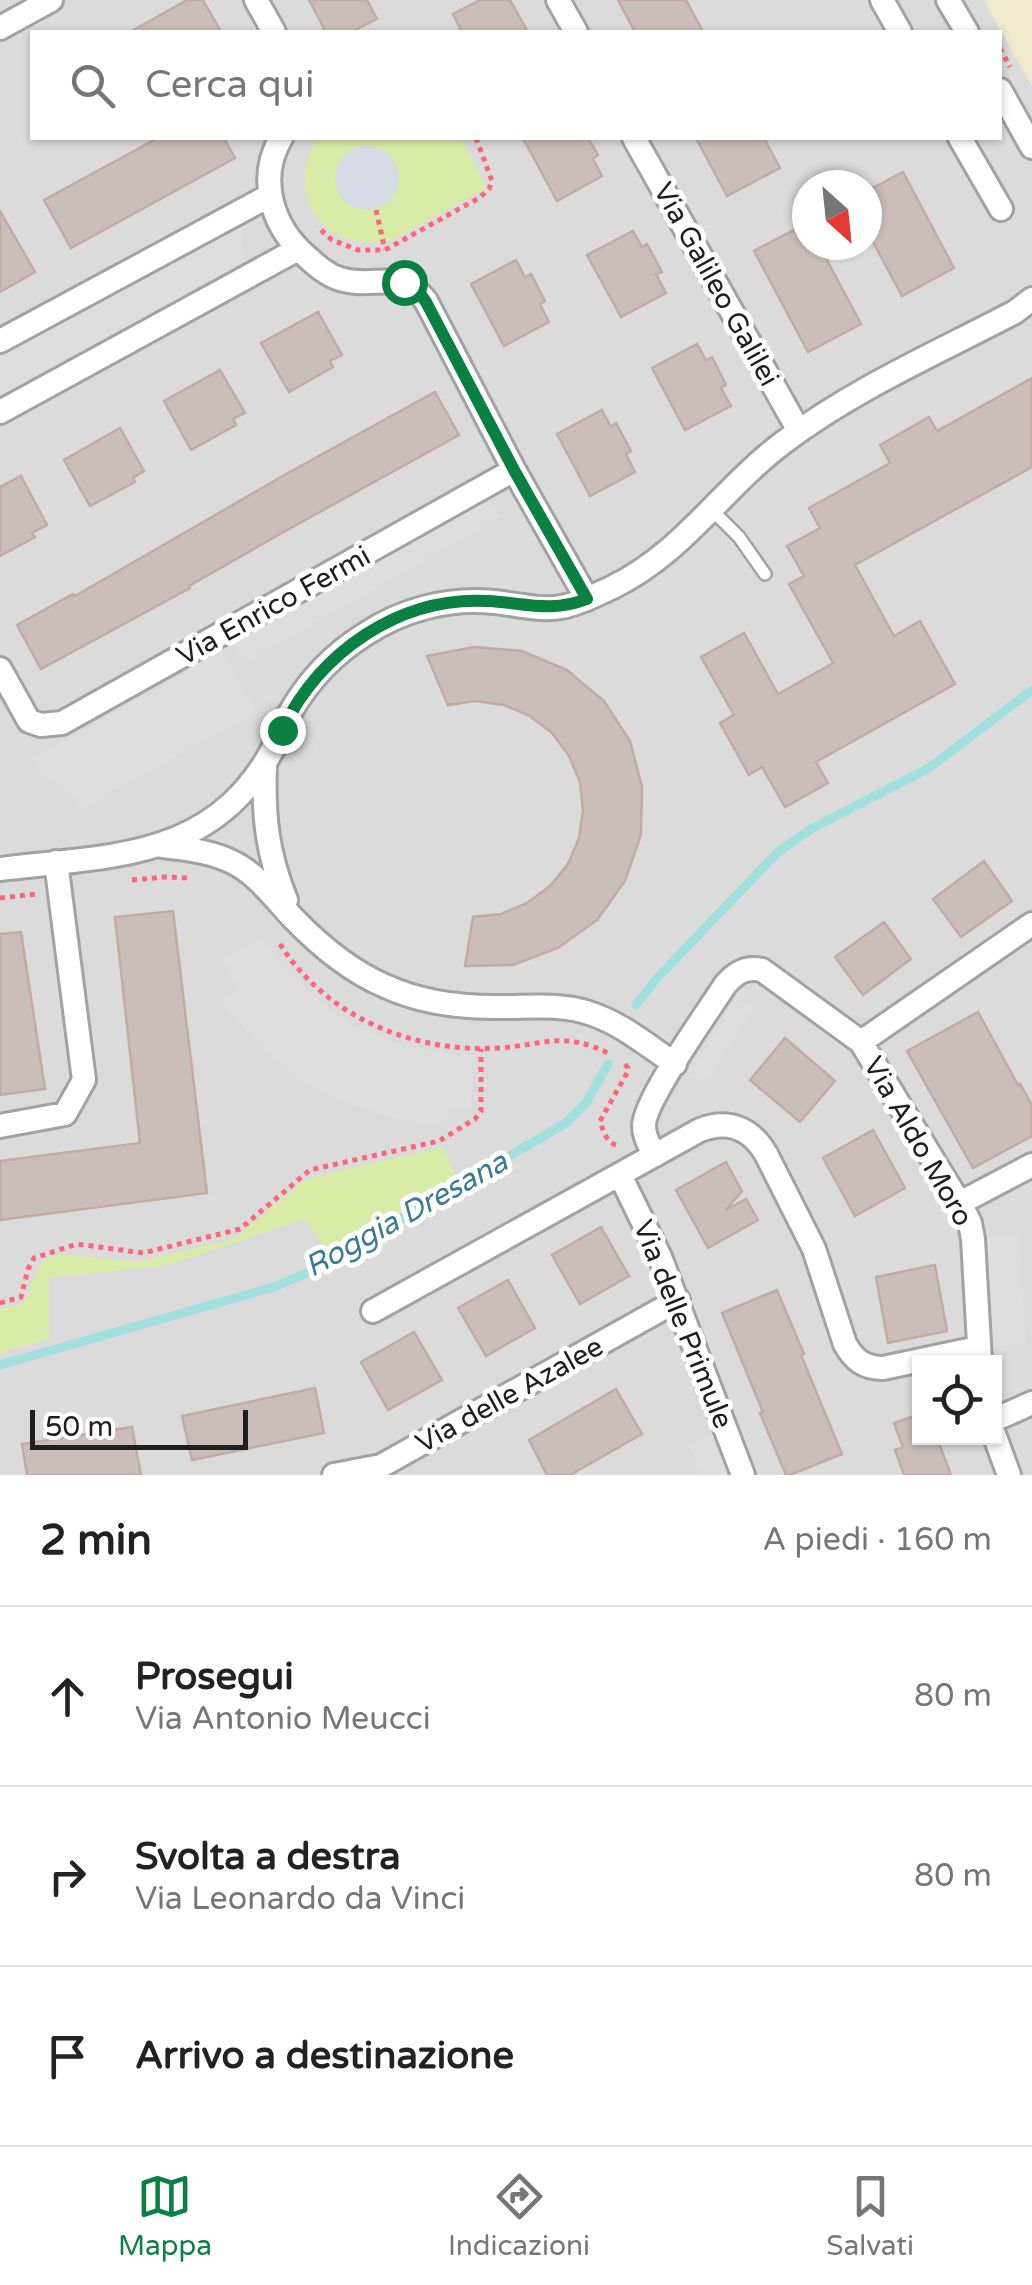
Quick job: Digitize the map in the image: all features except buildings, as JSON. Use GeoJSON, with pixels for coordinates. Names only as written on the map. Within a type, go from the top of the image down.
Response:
{"type":"FeatureCollection","features":[{"type":"Feature","properties":{"kind":"street"},"geometry":{"type":"LineString","coordinates":[[0,28],[51,0]]}},
{"type":"Feature","properties":{"kind":"street"},"geometry":{"type":"LineString","coordinates":[[256,0],[273,30]]}},
{"type":"Feature","properties":{"kind":"street"},"geometry":{"type":"LineString","coordinates":[[558,0],[575,30]]}},
{"type":"Feature","properties":{"kind":"street"},"geometry":{"type":"LineString","coordinates":[[882,0],[899,30]]}},
{"type":"Feature","properties":{"kind":"street"},"geometry":{"type":"LineString","coordinates":[[948,0],[966,30]]}},
{"type":"Feature","properties":{"kind":"street"},"geometry":{"type":"LineString","coordinates":[[1002,94],[1032,147]]}},
{"type":"Feature","properties":{"kind":"street"},"geometry":{"type":"LineString","coordinates":[[279,140],[268,178],[270,196],[284,231],[321,270],[340,279],[404,282],[417,289],[587,599]]}},
{"type":"Feature","properties":{"kind":"street","name":"Via Galileo Galilei"},"geometry":{"type":"LineString","coordinates":[[635,140],[799,430]]}},
{"type":"Feature","properties":{"kind":"street"},"geometry":{"type":"LineString","coordinates":[[961,140],[1001,209]]}},
{"type":"Feature","properties":{"kind":"street"},"geometry":{"type":"LineString","coordinates":[[0,340],[270,196]]}},
{"type":"Feature","properties":{"kind":"street"},"geometry":{"type":"LineString","coordinates":[[0,412],[298,249]]}},
{"type":"Feature","properties":{"kind":"street"},"geometry":{"type":"LineString","coordinates":[[0,869],[160,846],[180,838],[220,813],[246,790],[310,683],[335,657],[379,626],[412,611],[447,603],[487,601],[552,608],[587,599],[661,558],[770,452],[799,430],[840,403],[1026,306]]}},
{"type":"Feature","properties":{"kind":"street","name":"Via Enrico Fermi"},"geometry":{"type":"LineString","coordinates":[[0,669],[29,721],[41,725],[62,723],[514,470]]}},
{"type":"Feature","properties":{"kind":"street"},"geometry":{"type":"LineString","coordinates":[[265,761],[267,840],[292,917]]}},
{"type":"Feature","properties":{"kind":"street"},"geometry":{"type":"LineString","coordinates":[[160,846],[191,849],[236,864],[268,889],[323,946],[356,971],[406,995],[464,1006],[580,1010],[612,1022],[675,1064]]}},
{"type":"Feature","properties":{"kind":"street"},"geometry":{"type":"LineString","coordinates":[[0,1126],[65,1114],[84,1080],[56,862]]}},
{"type":"Feature","properties":{"kind":"street"},"geometry":{"type":"LineString","coordinates":[[862,1042],[1032,924]]}},
{"type":"Feature","properties":{"kind":"street","name":"Via Aldo Moro"},"geometry":{"type":"LineString","coordinates":[[655,1155],[645,1134],[646,1112],[725,984],[748,969],[762,970],[862,1042],[960,1203],[974,1239],[979,1355]]}},
{"type":"Feature","properties":{"kind":"street"},"geometry":{"type":"LineString","coordinates":[[373,1311],[700,1130],[717,1125],[735,1126],[754,1138],[766,1154],[808,1236],[853,1358],[861,1364],[883,1368],[912,1364]]}},
{"type":"Feature","properties":{"kind":"street"},"geometry":{"type":"LineString","coordinates":[[960,1203],[1032,1165]]}},
{"type":"Feature","properties":{"kind":"street","name":"Via delle Primule"},"geometry":{"type":"LineString","coordinates":[[620,1174],[678,1300],[743,1475]]}},
{"type":"Feature","properties":{"kind":"street","name":"Via delle Azalee"},"geometry":{"type":"LineString","coordinates":[[334,1475],[384,1470],[678,1300]]}},
{"type":"Feature","properties":{"kind":"street"},"geometry":{"type":"LineString","coordinates":[[1002,1416],[1032,1403]]}},
{"type":"Feature","properties":{"kind":"street"},"geometry":{"type":"LineString","coordinates":[[998,1445],[1008,1475]]}},
{"type":"Feature","properties":{"kind":"lane"},"geometry":{"type":"LineString","coordinates":[[712,510],[739,536],[765,574]]}},
{"type":"Feature","properties":{"kind":"path"},"geometry":{"type":"LineString","coordinates":[[312,222],[332,240],[358,250],[385,250],[479,198],[488,189],[492,181],[477,140]]}},
{"type":"Feature","properties":{"kind":"path"},"geometry":{"type":"LineString","coordinates":[[376,210],[385,250]]}},
{"type":"Feature","properties":{"kind":"path"},"geometry":{"type":"LineString","coordinates":[[132,880],[195,879]]}},
{"type":"Feature","properties":{"kind":"path"},"geometry":{"type":"LineString","coordinates":[[0,898],[37,894]]}},
{"type":"Feature","properties":{"kind":"path"},"geometry":{"type":"LineString","coordinates":[[274,934],[300,972],[332,1000],[391,1034],[456,1048],[482,1049],[567,1040],[584,1042],[619,1059],[628,1068],[627,1074],[602,1116],[601,1125],[611,1144],[655,1155]]}},
{"type":"Feature","properties":{"kind":"path"},"geometry":{"type":"LineString","coordinates":[[0,1303],[21,1296],[34,1258],[77,1244],[143,1253],[240,1229],[310,1170],[443,1140],[476,1119],[481,1111],[482,1049]]}},
{"type":"Feature","properties":{"kind":"shaded area"},"geometry":{"type":"Polygon","coordinates":[[[0,0],[984,0],[1001,30],[30,30],[30,140],[1002,140],[1002,32],[1032,86],[1032,1475],[0,1475],[0,0]]]}},
{"type":"Feature","properties":{"kind":"shaded area"},"geometry":{"type":"Polygon","coordinates":[[[984,0],[1032,0],[1032,86],[1002,30],[984,0]]]}},
{"type":"Feature","properties":{"kind":"shaded area"},"geometry":{"type":"Polygon","coordinates":[[[367,146],[390,155],[399,178],[390,201],[367,210],[344,201],[335,178],[344,155],[367,146]]]}},
{"type":"Feature","properties":{"kind":"shaded area"},"geometry":{"type":"Polygon","coordinates":[[[243,221],[241,266],[0,402],[0,354],[243,221]]]}},
{"type":"Feature","properties":{"kind":"shaded area"},"geometry":{"type":"Polygon","coordinates":[[[490,499],[500,517],[243,664],[232,645],[490,499]]]}},
{"type":"Feature","properties":{"kind":"shaded area"},"geometry":{"type":"Polygon","coordinates":[[[223,651],[255,713],[81,809],[69,791],[42,775],[33,759],[223,651]]]}},
{"type":"Feature","properties":{"kind":"shaded area"},"geometry":{"type":"Polygon","coordinates":[[[264,937],[283,968],[300,985],[357,1027],[402,1045],[473,1055],[471,1108],[449,1107],[447,1127],[394,1119],[343,1102],[297,1077],[256,1043],[221,1002],[238,990],[222,959],[264,937]]]}},
{"type":"Feature","properties":{"kind":"shaded area"},"geometry":{"type":"Polygon","coordinates":[[[735,1001],[756,1005],[707,1082],[686,1077],[735,1001]]]}},
{"type":"Feature","properties":{"kind":"shaded area"},"geometry":{"type":"Polygon","coordinates":[[[1019,1234],[1026,1343],[978,1348],[973,1239],[1019,1234]]]}},
{"type":"Feature","properties":{"kind":"shaded area"},"geometry":{"type":"Polygon","coordinates":[[[726,1430],[743,1475],[700,1475],[689,1445],[726,1430]]]}},
{"type":"Feature","properties":{"kind":"green space"},"geometry":{"type":"Polygon","coordinates":[[[316,140],[458,140],[464,142],[486,188],[390,241],[367,242],[346,238],[316,216],[305,180],[316,140]]]}},
{"type":"Feature","properties":{"kind":"green space"},"geometry":{"type":"Polygon","coordinates":[[[443,1147],[458,1184],[326,1251],[305,1219],[168,1265],[49,1278],[49,1339],[0,1353],[0,1309],[24,1303],[38,1268],[49,1258],[58,1254],[138,1262],[234,1239],[301,1183],[314,1177],[443,1147]]]}},
{"type":"Feature","properties":{"kind":"waterway","name":"Roggia Dresana"},"geometry":{"type":"LineString","coordinates":[[636,1005],[779,851],[811,829],[929,768],[1032,690]]}},
{"type":"Feature","properties":{"kind":"waterway","name":"Roggia Dresana"},"geometry":{"type":"LineString","coordinates":[[0,1365],[274,1287],[312,1271],[566,1123],[586,1103],[608,1064]]}},
{"type":"Feature","properties":{"kind":"route"},"geometry":{"type":"LineString","coordinates":[[282,730],[299,698],[335,657],[364,634],[412,611],[468,601],[552,608],[587,599],[426,302],[417,289],[404,282]]}}]}
